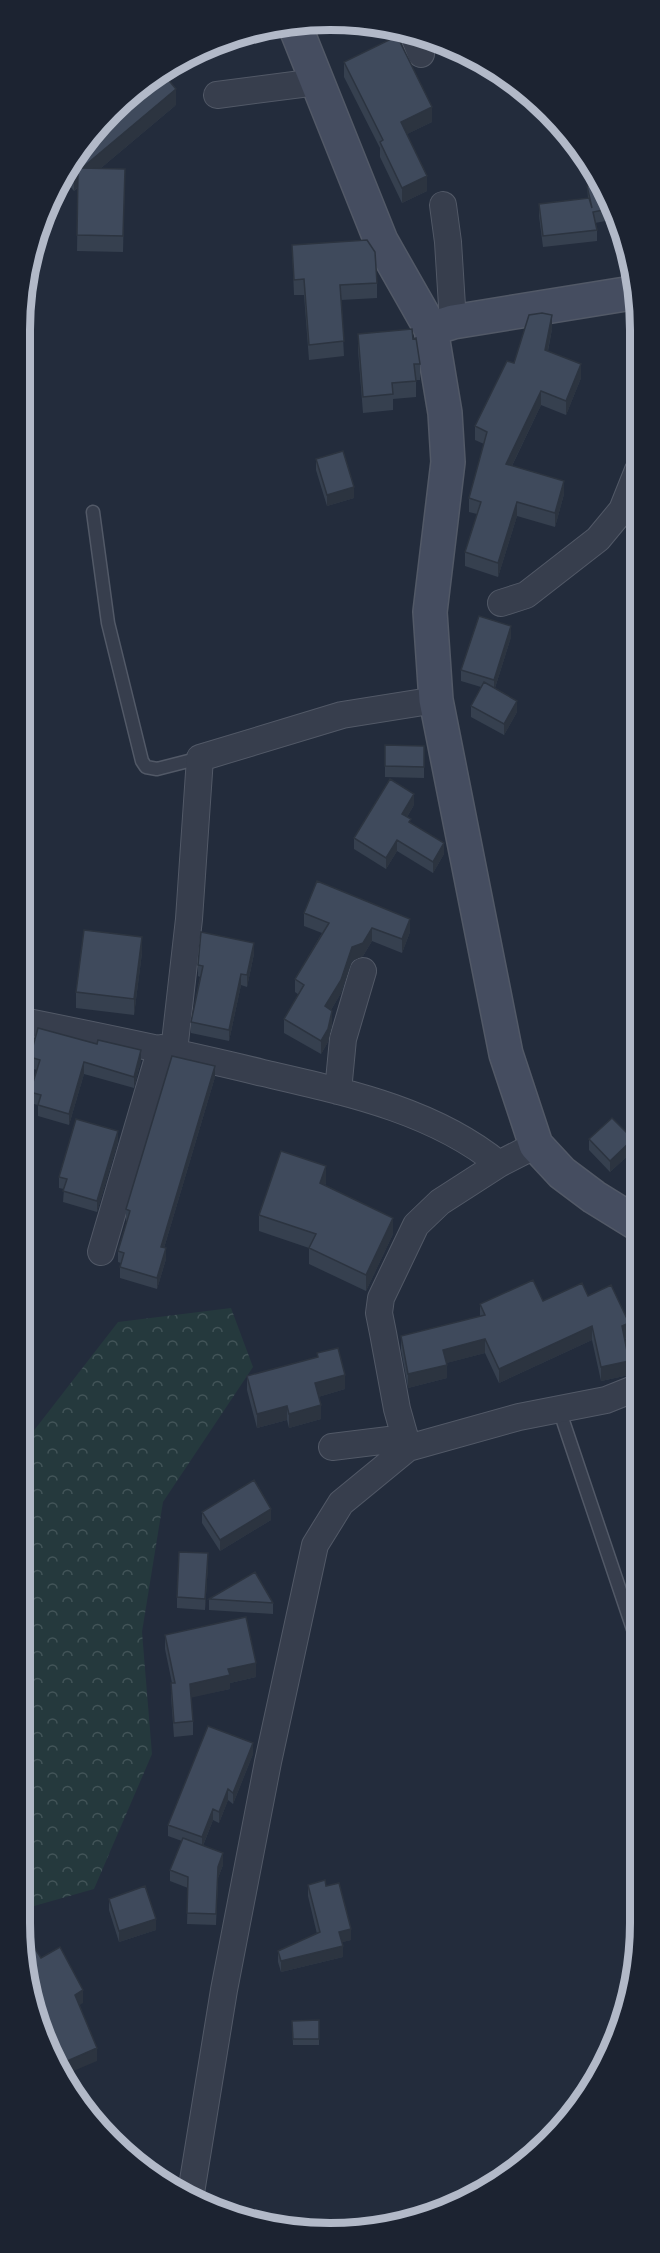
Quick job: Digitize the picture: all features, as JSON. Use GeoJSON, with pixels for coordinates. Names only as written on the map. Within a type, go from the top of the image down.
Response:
{"type":"FeatureCollection","features":[{"type":"Feature","properties":{"kind":"street"},"geometry":{"type":"LineString","coordinates":[[297,32],[381,241],[442,326]]}},
{"type":"Feature","properties":{"kind":"street"},"geometry":{"type":"LineString","coordinates":[[217,95],[317,82]]}},
{"type":"Feature","properties":{"kind":"street"},"geometry":{"type":"LineString","coordinates":[[443,205],[448,242],[442,326],[448,462],[430,612],[436,700],[506,1054],[536,1145],[562,1173],[594,1197],[630,1219]]}},
{"type":"Feature","properties":{"kind":"street"},"geometry":{"type":"LineString","coordinates":[[442,326],[627,294]]}},
{"type":"Feature","properties":{"kind":"street"},"geometry":{"type":"LineString","coordinates":[[501,603],[526,595],[630,512]]}},
{"type":"Feature","properties":{"kind":"street"},"geometry":{"type":"LineString","coordinates":[[101,1252],[168,1050],[189,919],[200,758],[342,715],[436,700]]}},
{"type":"Feature","properties":{"kind":"street"},"geometry":{"type":"LineString","coordinates":[[338,1091],[343,1040],[363,971]]}},
{"type":"Feature","properties":{"kind":"street"},"geometry":{"type":"LineString","coordinates":[[30,1022],[168,1050],[338,1091],[407,1112],[476,1146],[499,1164]]}},
{"type":"Feature","properties":{"kind":"street"},"geometry":{"type":"LineString","coordinates":[[407,1443],[397,1409],[379,1313],[381,1298],[416,1225],[440,1202],[499,1164],[536,1145]]}},
{"type":"Feature","properties":{"kind":"street"},"geometry":{"type":"LineString","coordinates":[[332,1447],[407,1443],[606,1400],[630,1390]]}},
{"type":"Feature","properties":{"kind":"street"},"geometry":{"type":"LineString","coordinates":[[192,2189],[224,1990],[268,1762],[315,1545],[341,1503],[407,1443]]}},
{"type":"Feature","properties":{"kind":"lane"},"geometry":{"type":"LineString","coordinates":[[93,512],[108,623],[142,761],[146,767],[157,769],[200,758]]}},
{"type":"Feature","properties":{"kind":"lane"},"geometry":{"type":"LineString","coordinates":[[559,1409],[630,1620]]}},
{"type":"Feature","properties":{"kind":"green space"},"geometry":{"type":"Polygon","coordinates":[[[231,1308],[253,1367],[163,1502],[142,1632],[152,1754],[94,1889],[30,1907],[30,1434],[118,1322],[231,1308]]]}},
{"type":"Feature","properties":{"kind":"building"},"geometry":{"type":"Polygon","coordinates":[[[395,37],[398,38],[432,107],[401,122],[427,176],[402,188],[380,142],[383,140],[344,62],[395,37]]]}},
{"type":"Feature","properties":{"kind":"building"},"geometry":{"type":"Polygon","coordinates":[[[167,78],[176,89],[82,168],[125,169],[123,236],[77,235],[78,172],[74,175],[104,132],[132,104],[167,78]]]}},
{"type":"Feature","properties":{"kind":"building"},"geometry":{"type":"Polygon","coordinates":[[[593,185],[605,210],[593,212],[597,230],[543,236],[539,204],[589,198],[592,208],[587,186],[593,185]]]}},
{"type":"Feature","properties":{"kind":"building"},"geometry":{"type":"Polygon","coordinates":[[[367,240],[375,252],[377,283],[340,285],[344,341],[309,345],[304,279],[294,280],[292,245],[367,240]]]}},
{"type":"Feature","properties":{"kind":"building"},"geometry":{"type":"Polygon","coordinates":[[[542,313],[552,315],[545,350],[581,364],[566,401],[541,391],[506,464],[564,481],[555,513],[517,502],[498,563],[465,552],[481,502],[469,498],[487,432],[475,426],[507,361],[514,363],[529,315],[542,313]]]}},
{"type":"Feature","properties":{"kind":"building"},"geometry":{"type":"Polygon","coordinates":[[[412,329],[413,339],[416,338],[420,364],[414,364],[416,381],[392,383],[393,394],[363,397],[358,334],[412,329]]]}},
{"type":"Feature","properties":{"kind":"building"},"geometry":{"type":"Polygon","coordinates":[[[343,451],[354,487],[327,495],[316,459],[343,451]]]}},
{"type":"Feature","properties":{"kind":"building"},"geometry":{"type":"Polygon","coordinates":[[[479,616],[511,626],[494,680],[461,670],[479,616]]]}},
{"type":"Feature","properties":{"kind":"building"},"geometry":{"type":"Polygon","coordinates":[[[484,682],[517,701],[504,724],[471,706],[484,682]]]}},
{"type":"Feature","properties":{"kind":"building"},"geometry":{"type":"Polygon","coordinates":[[[385,745],[424,746],[424,767],[385,766],[385,745]]]}},
{"type":"Feature","properties":{"kind":"building"},"geometry":{"type":"Polygon","coordinates":[[[390,779],[414,794],[402,814],[411,819],[409,822],[444,843],[433,862],[397,840],[386,858],[354,838],[390,779]]]}},
{"type":"Feature","properties":{"kind":"building"},"geometry":{"type":"Polygon","coordinates":[[[317,881],[410,919],[402,939],[372,928],[363,943],[352,947],[341,980],[325,1006],[332,1011],[328,1029],[321,1041],[284,1019],[304,985],[295,979],[329,923],[304,913],[317,881]]]}},
{"type":"Feature","properties":{"kind":"building"},"geometry":{"type":"Polygon","coordinates":[[[84,930],[142,937],[134,999],[76,992],[84,930]]]}},
{"type":"Feature","properties":{"kind":"building"},"geometry":{"type":"Polygon","coordinates":[[[201,932],[254,943],[247,975],[241,974],[229,1030],[191,1022],[203,966],[198,965],[201,932]]]}},
{"type":"Feature","properties":{"kind":"building"},"geometry":{"type":"Polygon","coordinates":[[[38,1028],[97,1044],[98,1040],[141,1050],[134,1077],[84,1062],[69,1114],[38,1105],[41,1095],[30,1092],[40,1060],[30,1057],[38,1028]]]}},
{"type":"Feature","properties":{"kind":"building"},"geometry":{"type":"Polygon","coordinates":[[[172,1056],[215,1066],[161,1247],[166,1248],[157,1278],[120,1267],[124,1253],[118,1251],[130,1211],[126,1209],[172,1056]]]}},
{"type":"Feature","properties":{"kind":"building"},"geometry":{"type":"Polygon","coordinates":[[[612,1118],[630,1136],[630,1142],[610,1161],[589,1139],[612,1118]]]}},
{"type":"Feature","properties":{"kind":"building"},"geometry":{"type":"Polygon","coordinates":[[[76,1119],[118,1131],[97,1201],[63,1191],[67,1179],[59,1177],[76,1119]]]}},
{"type":"Feature","properties":{"kind":"building"},"geometry":{"type":"Polygon","coordinates":[[[281,1151],[326,1166],[320,1183],[393,1218],[366,1275],[309,1248],[316,1234],[259,1215],[281,1151]]]}},
{"type":"Feature","properties":{"kind":"building"},"geometry":{"type":"Polygon","coordinates":[[[533,1280],[543,1301],[582,1283],[588,1296],[611,1285],[629,1323],[622,1326],[629,1361],[601,1367],[592,1326],[499,1369],[485,1339],[443,1350],[447,1365],[408,1374],[401,1336],[485,1315],[480,1304],[533,1280]]]}},
{"type":"Feature","properties":{"kind":"building"},"geometry":{"type":"Polygon","coordinates":[[[338,1348],[345,1375],[315,1383],[321,1405],[289,1414],[287,1406],[257,1414],[247,1376],[318,1357],[317,1353],[338,1348]]]}},
{"type":"Feature","properties":{"kind":"building"},"geometry":{"type":"Polygon","coordinates":[[[254,1480],[271,1509],[220,1540],[202,1512],[254,1480]]]}},
{"type":"Feature","properties":{"kind":"building"},"geometry":{"type":"Polygon","coordinates":[[[179,1552],[208,1553],[205,1599],[177,1597],[179,1552]]]}},
{"type":"Feature","properties":{"kind":"building"},"geometry":{"type":"Polygon","coordinates":[[[255,1572],[273,1603],[209,1599],[255,1572]]]}},
{"type":"Feature","properties":{"kind":"building"},"geometry":{"type":"Polygon","coordinates":[[[246,1617],[256,1663],[228,1669],[230,1675],[190,1684],[193,1721],[174,1723],[171,1683],[175,1683],[165,1635],[246,1617]]]}},
{"type":"Feature","properties":{"kind":"building"},"geometry":{"type":"Polygon","coordinates":[[[208,1726],[253,1743],[233,1793],[228,1789],[219,1812],[213,1809],[202,1837],[168,1825],[208,1726]]]}},
{"type":"Feature","properties":{"kind":"building"},"geometry":{"type":"Polygon","coordinates":[[[183,1838],[223,1853],[218,1867],[216,1914],[187,1913],[188,1877],[170,1870],[183,1838]]]}},
{"type":"Feature","properties":{"kind":"building"},"geometry":{"type":"Polygon","coordinates":[[[325,1880],[326,1886],[339,1883],[351,1929],[339,1932],[343,1946],[281,1961],[278,1951],[320,1932],[308,1885],[325,1880]]]}},
{"type":"Feature","properties":{"kind":"building"},"geometry":{"type":"Polygon","coordinates":[[[145,1886],[156,1919],[119,1931],[109,1899],[145,1886]]]}},
{"type":"Feature","properties":{"kind":"building"},"geometry":{"type":"Polygon","coordinates":[[[31,1945],[41,1958],[60,1947],[83,1990],[75,1995],[97,2048],[64,2062],[40,2001],[31,1945]]]}},
{"type":"Feature","properties":{"kind":"building"},"geometry":{"type":"Polygon","coordinates":[[[319,2020],[319,2039],[293,2039],[292,2021],[319,2020]]]}}]}
